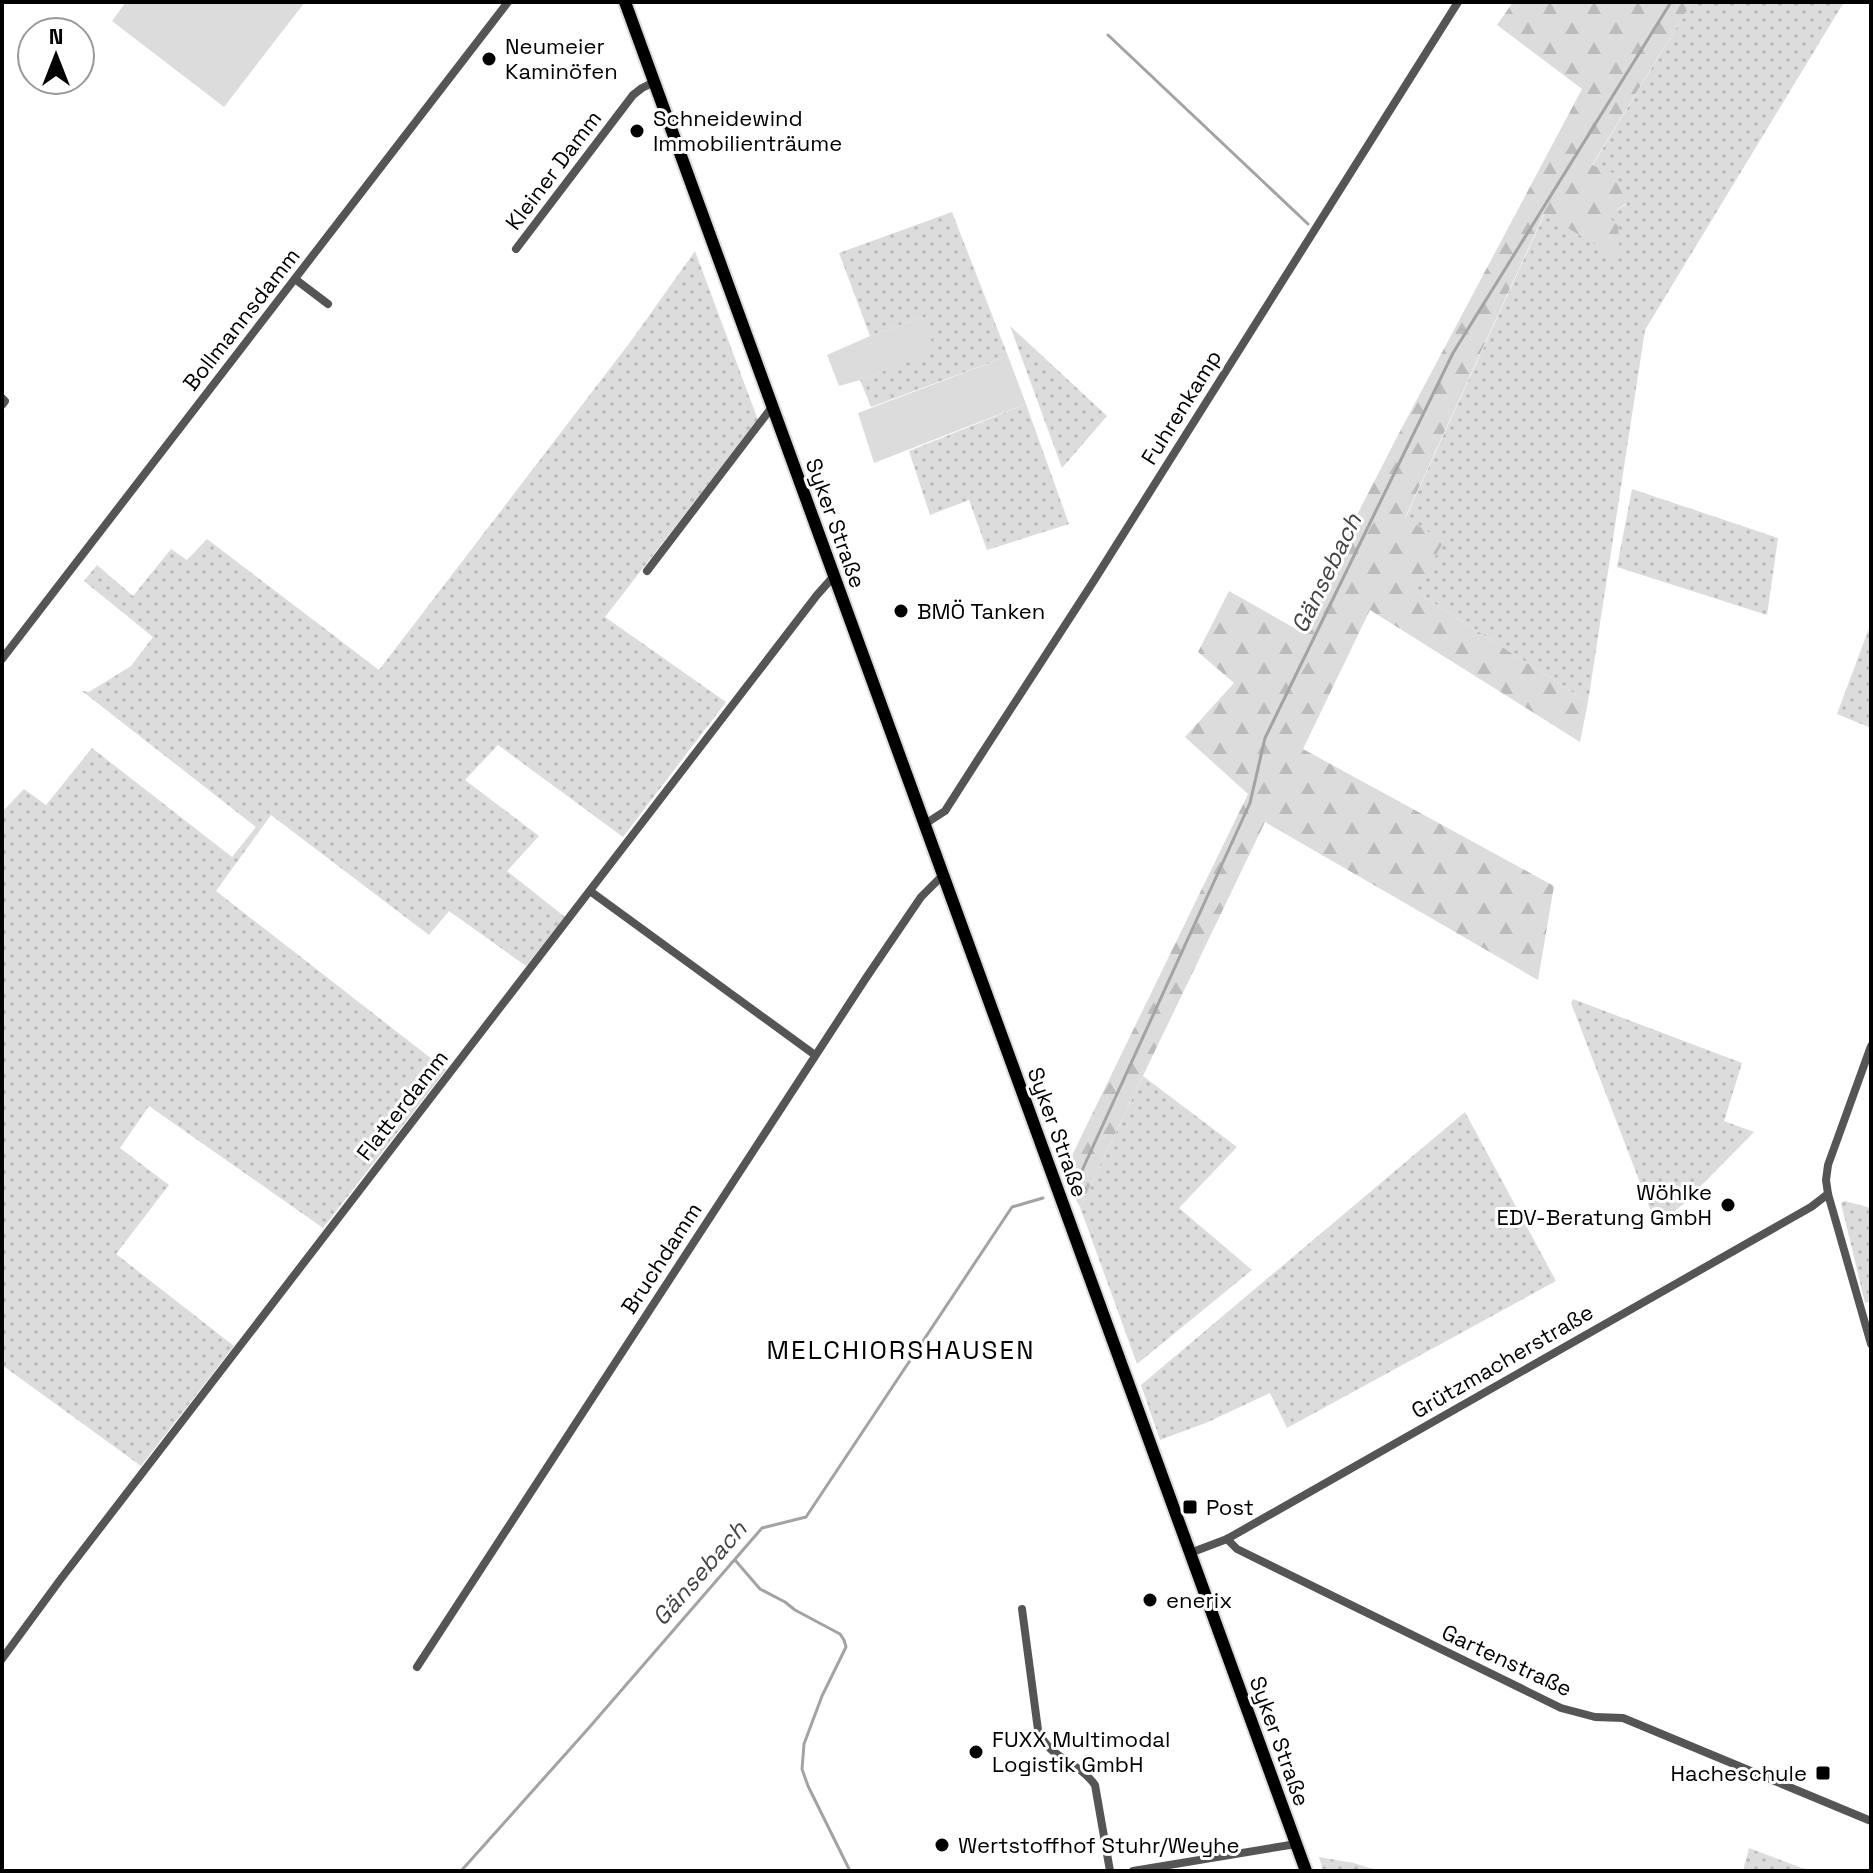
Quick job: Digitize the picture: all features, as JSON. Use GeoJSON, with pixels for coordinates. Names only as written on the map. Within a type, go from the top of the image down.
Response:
{"type":"FeatureCollection","features":[{"type":"Feature","properties":{"kind":"main road","name":"Syker Straße"},"geometry":{"type":"LineString","coordinates":[[625,2],[1306,1871]]}},
{"type":"Feature","properties":{"kind":"street","name":"Bollmannsdamm"},"geometry":{"type":"LineString","coordinates":[[2,659],[6,646],[508,2]]}},
{"type":"Feature","properties":{"kind":"street","name":"Fuhrenkamp"},"geometry":{"type":"LineString","coordinates":[[925,824],[945,811],[1095,579],[1458,2]]}},
{"type":"Feature","properties":{"kind":"street","name":"Kleiner Damm"},"geometry":{"type":"LineString","coordinates":[[516,249],[633,95],[654,82]]}},
{"type":"Feature","properties":{"kind":"street"},"geometry":{"type":"LineString","coordinates":[[295,279],[328,304]]}},
{"type":"Feature","properties":{"kind":"street"},"geometry":{"type":"LineString","coordinates":[[2,398],[5,401],[2,405]]}},
{"type":"Feature","properties":{"kind":"street"},"geometry":{"type":"LineString","coordinates":[[647,571],[772,407]]}},
{"type":"Feature","properties":{"kind":"street","name":"Flatterdamm"},"geometry":{"type":"LineString","coordinates":[[2,1659],[834,576]]}},
{"type":"Feature","properties":{"kind":"street","name":"Bruchdamm"},"geometry":{"type":"LineString","coordinates":[[417,1667],[815,1055],[921,897],[943,875]]}},
{"type":"Feature","properties":{"kind":"street"},"geometry":{"type":"LineString","coordinates":[[590,891],[815,1055]]}},
{"type":"Feature","properties":{"kind":"street"},"geometry":{"type":"LineString","coordinates":[[1871,1046],[1828,1165],[1826,1180],[1871,1344]]}},
{"type":"Feature","properties":{"kind":"street","name":"Grützmacherstraße"},"geometry":{"type":"LineString","coordinates":[[1190,1553],[1227,1539],[1798,1215],[1828,1194]]}},
{"type":"Feature","properties":{"kind":"street","name":"Gartenstraße"},"geometry":{"type":"LineString","coordinates":[[1227,1539],[1237,1549],[1561,1708],[1595,1717],[1623,1718],[1871,1821]]}},
{"type":"Feature","properties":{"kind":"street"},"geometry":{"type":"LineString","coordinates":[[1022,1609],[1038,1730],[1051,1751],[1088,1775],[1095,1785],[1110,1871]]}},
{"type":"Feature","properties":{"kind":"street"},"geometry":{"type":"LineString","coordinates":[[1133,1871],[1296,1844]]}},
{"type":"Feature","properties":{"kind":"street"},"geometry":{"type":"LineString","coordinates":[[1201,1861],[1202,1871]]}},
{"type":"Feature","properties":{"kind":"green space"},"geometry":{"type":"Polygon","coordinates":[[[126,2],[305,2],[224,107],[112,21],[126,2]]]}},
{"type":"Feature","properties":{"kind":"green space"},"geometry":{"type":"Polygon","coordinates":[[[1513,2],[1692,2],[1592,165],[1613,173],[1627,203],[1608,216],[1618,226],[1620,259],[1544,214],[1405,518],[1444,541],[1415,591],[1588,702],[1580,742],[1370,610],[1303,749],[1554,886],[1538,980],[1265,822],[1080,1207],[1062,1176],[1248,794],[1185,737],[1234,683],[1198,652],[1229,591],[1298,630],[1582,89],[1497,25],[1513,2]]]}},
{"type":"Feature","properties":{"kind":"green space"},"geometry":{"type":"Polygon","coordinates":[[[1692,2],[1844,2],[1645,330],[1588,702],[1415,591],[1405,519],[1545,213],[1620,258],[1607,216],[1627,204],[1592,166],[1692,2]]]}},
{"type":"Feature","properties":{"kind":"green space"},"geometry":{"type":"Polygon","coordinates":[[[952,212],[1008,356],[871,407],[860,380],[934,351],[923,317],[870,336],[839,253],[952,212]]]}},
{"type":"Feature","properties":{"kind":"green space"},"geometry":{"type":"Polygon","coordinates":[[[695,251],[758,420],[605,617],[726,702],[623,837],[498,745],[465,780],[539,836],[507,871],[565,917],[526,966],[449,911],[429,935],[271,815],[216,891],[446,1070],[323,1228],[149,1106],[120,1148],[169,1185],[116,1254],[234,1346],[141,1466],[2,1365],[2,812],[24,789],[46,805],[92,748],[232,857],[256,827],[82,691],[89,692],[131,666],[153,637],[84,581],[97,565],[133,596],[171,549],[187,560],[207,539],[379,670],[631,341],[695,251]]]}},
{"type":"Feature","properties":{"kind":"green space"},"geometry":{"type":"Polygon","coordinates":[[[923,317],[935,351],[839,386],[827,355],[923,317]]]}},
{"type":"Feature","properties":{"kind":"green space"},"geometry":{"type":"Polygon","coordinates":[[[1010,326],[1107,416],[1062,468],[1010,326]]]}},
{"type":"Feature","properties":{"kind":"green space"},"geometry":{"type":"Polygon","coordinates":[[[1008,356],[1026,404],[874,463],[858,413],[1008,356]]]}},
{"type":"Feature","properties":{"kind":"green space"},"geometry":{"type":"Polygon","coordinates":[[[1026,404],[1069,524],[987,550],[969,500],[930,515],[909,451],[1026,404]]]}},
{"type":"Feature","properties":{"kind":"green space"},"geometry":{"type":"Polygon","coordinates":[[[1632,489],[1778,538],[1767,615],[1617,567],[1632,489]]]}},
{"type":"Feature","properties":{"kind":"green space"},"geometry":{"type":"Polygon","coordinates":[[[1871,623],[1871,728],[1837,714],[1871,623]]]}},
{"type":"Feature","properties":{"kind":"green space"},"geometry":{"type":"Polygon","coordinates":[[[1573,999],[1742,1063],[1724,1121],[1754,1132],[1657,1227],[1571,1003],[1573,999]]]}},
{"type":"Feature","properties":{"kind":"green space"},"geometry":{"type":"Polygon","coordinates":[[[1143,1076],[1237,1147],[1179,1208],[1252,1270],[1137,1364],[1080,1207],[1143,1076]]]}},
{"type":"Feature","properties":{"kind":"green space"},"geometry":{"type":"Polygon","coordinates":[[[1465,1112],[1556,1281],[1287,1428],[1270,1393],[1160,1440],[1141,1385],[1465,1112]]]}},
{"type":"Feature","properties":{"kind":"green space"},"geometry":{"type":"Polygon","coordinates":[[[1845,1201],[1871,1208],[1871,1301],[1865,1303],[1841,1203],[1845,1201]]]}},
{"type":"Feature","properties":{"kind":"green space"},"geometry":{"type":"Polygon","coordinates":[[[1749,1848],[1810,1871],[1743,1871],[1749,1848]]]}},
{"type":"Feature","properties":{"kind":"green space"},"geometry":{"type":"Polygon","coordinates":[[[1319,1857],[1354,1863],[1379,1871],[1323,1871],[1319,1857]]]}},
{"type":"Feature","properties":{"kind":"waterway","name":"Gänsebach"},"geometry":{"type":"LineString","coordinates":[[1070,1189],[1074,1188],[1250,803],[1265,738],[1453,353],[1671,2]]}},
{"type":"Feature","properties":{"kind":"waterway"},"geometry":{"type":"LineString","coordinates":[[1108,35],[1308,224]]}},
{"type":"Feature","properties":{"kind":"waterway","name":"Gänsebach"},"geometry":{"type":"LineString","coordinates":[[461,1871],[762,1528],[806,1517],[1012,1207],[1043,1198]]}},
{"type":"Feature","properties":{"kind":"waterway"},"geometry":{"type":"LineString","coordinates":[[735,1560],[760,1589],[840,1634],[844,1640],[846,1647],[822,1696],[804,1744],[802,1769],[850,1871]]}},
{"type":"Feature","properties":{"kind":"place","name":"Neumeier Kaminöfen"},"geometry":{"type":"Point","coordinates":[489,59]}},
{"type":"Feature","properties":{"kind":"place","name":"Schneidewind Immobilienträume"},"geometry":{"type":"Point","coordinates":[637,131]}},
{"type":"Feature","properties":{"kind":"place","name":"BMÖ Tanken"},"geometry":{"type":"Point","coordinates":[901,611]}},
{"type":"Feature","properties":{"kind":"place","name":"Wöhlke EDV-Beratung GmbH"},"geometry":{"type":"Point","coordinates":[1728,1205]}},
{"type":"Feature","properties":{"kind":"place","name":"Post"},"geometry":{"type":"Point","coordinates":[1190,1507]}},
{"type":"Feature","properties":{"kind":"place","name":"enerix"},"geometry":{"type":"Point","coordinates":[1150,1600]}},
{"type":"Feature","properties":{"kind":"place","name":"FUXX Multimodal Logistik GmbH"},"geometry":{"type":"Point","coordinates":[976,1752]}},
{"type":"Feature","properties":{"kind":"place","name":"Hacheschule"},"geometry":{"type":"Point","coordinates":[1823,1773]}},
{"type":"Feature","properties":{"kind":"place","name":"Wertstoffhof Stuhr/Weyhe"},"geometry":{"type":"Point","coordinates":[942,1845]}},
{"type":"Feature","properties":{"kind":"district","name":"MELCHIORSHAUSEN"},"geometry":{"type":"Point","coordinates":[901,1350]}}]}
